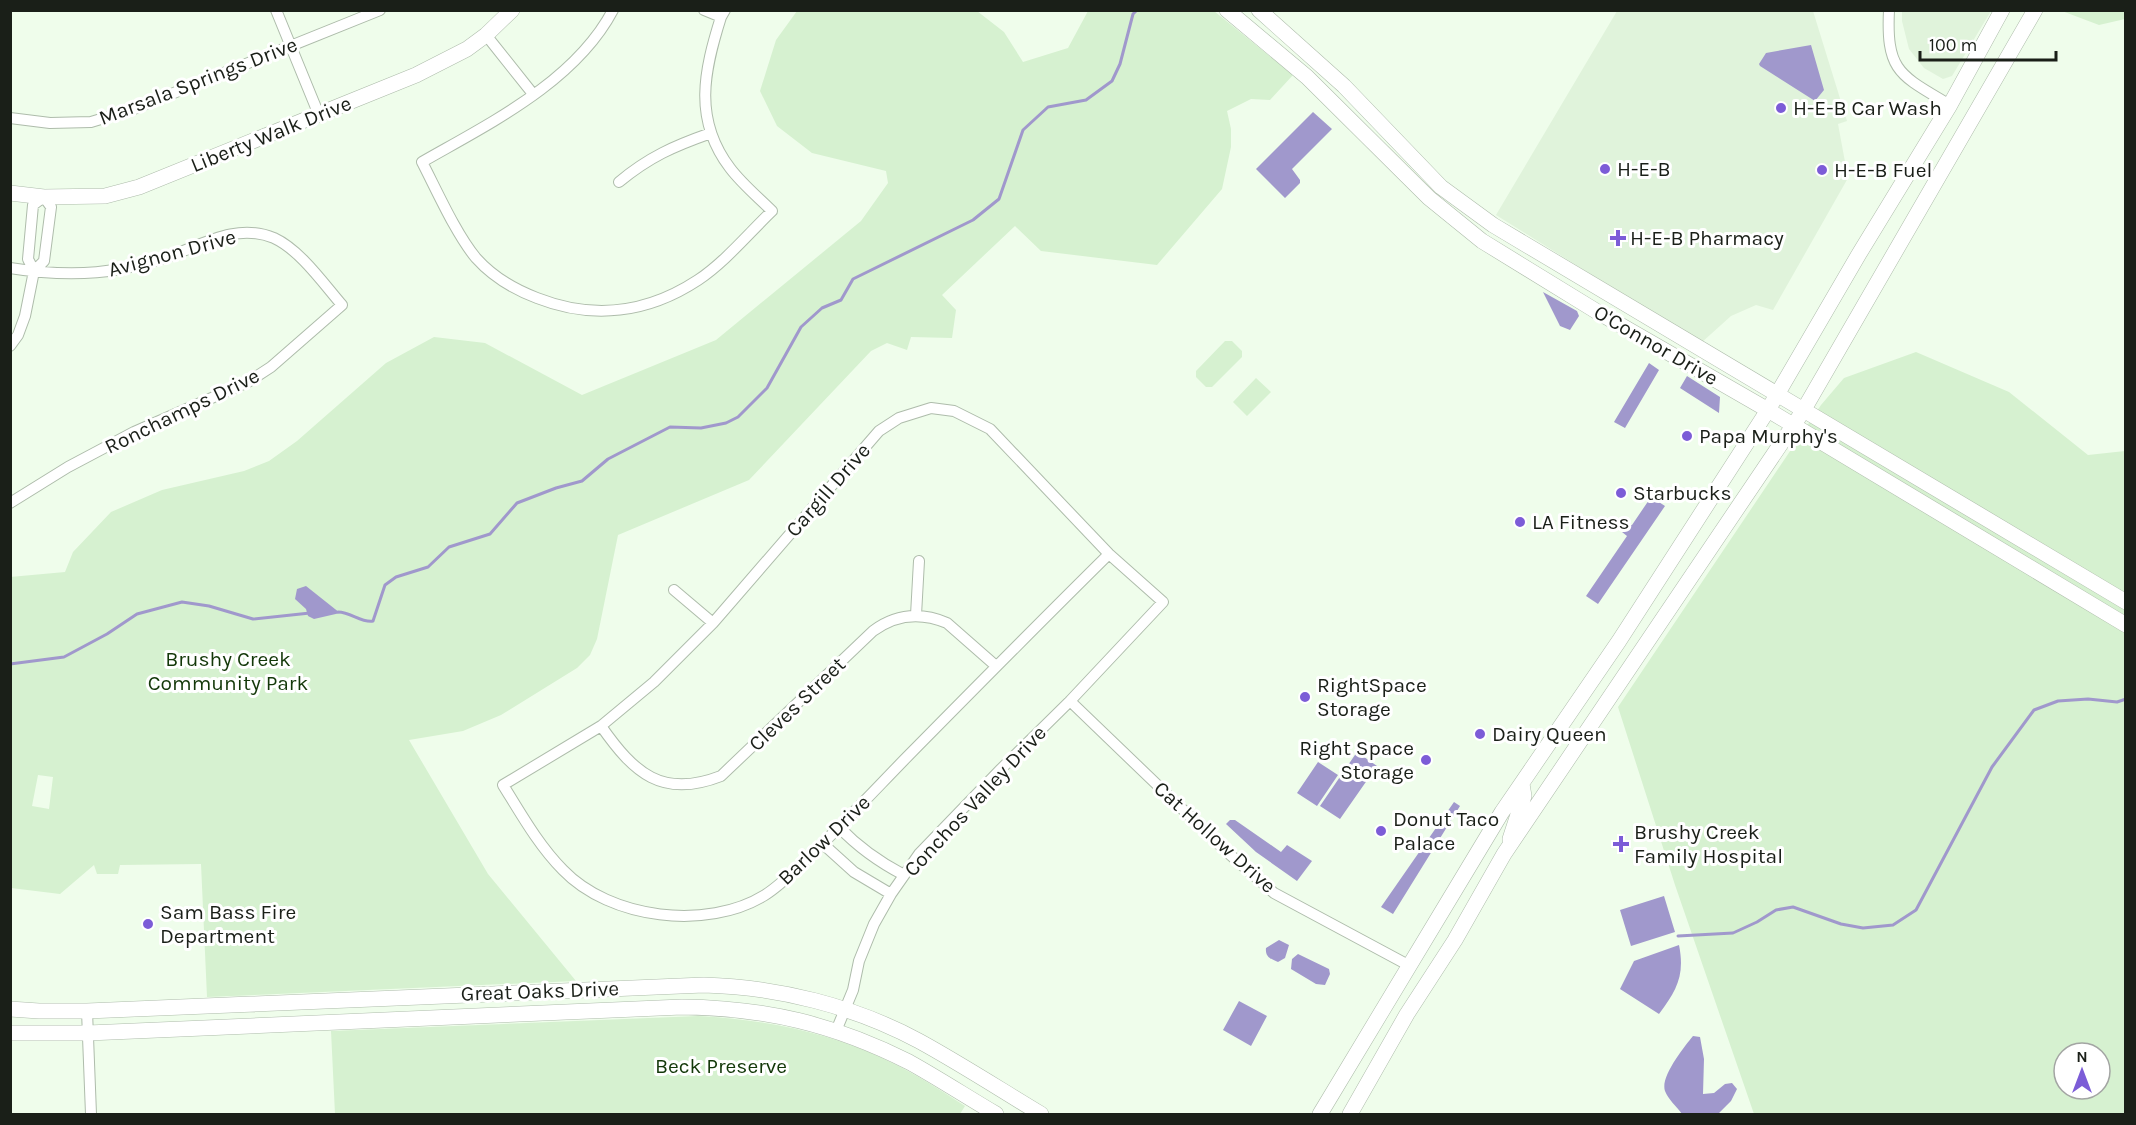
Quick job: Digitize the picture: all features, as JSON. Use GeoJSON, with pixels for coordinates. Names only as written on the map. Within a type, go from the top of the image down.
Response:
{"type":"FeatureCollection","features":[{"type":"Feature","properties":{"kind":"main road","name":"Liberty Walk Drive"},"geometry":{"type":"LineString","coordinates":[[10,193],[44,197],[105,196],[139,187],[319,115],[443,62],[486,35],[512,10]]}},
{"type":"Feature","properties":{"kind":"main road","name":"O'Connor Drive"},"geometry":{"type":"LineString","coordinates":[[1227,10],[1307,77],[1446,214],[1490,246],[2126,625]]}},
{"type":"Feature","properties":{"kind":"main road","name":"O'Connor Drive"},"geometry":{"type":"LineString","coordinates":[[1259,10],[1344,86],[1441,187],[1519,243],[2126,602]]}},
{"type":"Feature","properties":{"kind":"main road"},"geometry":{"type":"LineString","coordinates":[[1320,1114],[1458,884],[1522,784],[1626,632],[1768,410],[1950,105],[2002,10]]}},
{"type":"Feature","properties":{"kind":"main road"},"geometry":{"type":"LineString","coordinates":[[1350,1114],[1407,1014],[1455,940],[1504,854],[1803,411],[2035,10]]}},
{"type":"Feature","properties":{"kind":"main road"},"geometry":{"type":"LineString","coordinates":[[1490,246],[1522,258],[1588,296],[1600,297],[1607,294]]}},
{"type":"Feature","properties":{"kind":"main road"},"geometry":{"type":"LineString","coordinates":[[1596,311],[1607,305],[1640,322],[1668,330]]}},
{"type":"Feature","properties":{"kind":"main road"},"geometry":{"type":"LineString","coordinates":[[1547,748],[1540,773],[1545,787],[1550,789]]}},
{"type":"Feature","properties":{"kind":"main road"},"geometry":{"type":"LineString","coordinates":[[1504,854],[1524,796],[1522,784]]}},
{"type":"Feature","properties":{"kind":"main road","name":"Great Oaks Drive"},"geometry":{"type":"LineString","coordinates":[[10,1009],[87,1011],[704,985],[775,992],[844,1009],[919,1041],[1041,1114]]}},
{"type":"Feature","properties":{"kind":"main road","name":"Great Oaks Drive"},"geometry":{"type":"LineString","coordinates":[[10,1033],[88,1033],[722,1007],[760,1011],[836,1031],[911,1064],[996,1114]]}},
{"type":"Feature","properties":{"kind":"street"},"geometry":{"type":"LineString","coordinates":[[276,10],[319,115]]}},
{"type":"Feature","properties":{"kind":"street","name":"Marsala Springs Drive"},"geometry":{"type":"LineString","coordinates":[[10,118],[50,123],[90,123],[134,110],[380,10]]}},
{"type":"Feature","properties":{"kind":"street"},"geometry":{"type":"LineString","coordinates":[[613,10],[600,34],[585,52],[561,73],[504,114],[422,162],[466,245],[485,267],[508,285],[522,292],[552,304],[583,311],[617,311],[632,308],[686,287],[713,268],[772,211],[730,168],[711,133],[704,102],[706,69],[723,14],[704,10]]}},
{"type":"Feature","properties":{"kind":"street"},"geometry":{"type":"LineString","coordinates":[[1889,10],[1888,46],[1894,64],[1914,83],[1950,105]]}},
{"type":"Feature","properties":{"kind":"street"},"geometry":{"type":"LineString","coordinates":[[486,35],[533,94]]}},
{"type":"Feature","properties":{"kind":"street"},"geometry":{"type":"LineString","coordinates":[[619,182],[640,164],[711,133]]}},
{"type":"Feature","properties":{"kind":"street"},"geometry":{"type":"LineString","coordinates":[[10,346],[18,335],[34,272],[44,261],[51,207],[44,197],[33,205],[27,259],[34,272]]}},
{"type":"Feature","properties":{"kind":"street","name":"Avignon Drive"},"geometry":{"type":"LineString","coordinates":[[10,268],[34,272],[93,273],[122,269],[173,254],[221,235],[253,232],[273,238],[291,248],[342,304]]}},
{"type":"Feature","properties":{"kind":"street","name":"Ronchamps Drive"},"geometry":{"type":"LineString","coordinates":[[10,503],[68,467],[134,432],[248,381],[271,367],[342,304]]}},
{"type":"Feature","properties":{"kind":"street","name":"Cargill Drive"},"geometry":{"type":"LineString","coordinates":[[502,785],[601,726],[654,682],[712,623],[879,431],[899,418],[931,408],[954,411],[990,429],[1108,554],[1163,602]]}},
{"type":"Feature","properties":{"kind":"street","name":"Barlow Drive"},"geometry":{"type":"LineString","coordinates":[[502,785],[563,871],[594,895],[626,908],[680,916],[710,914],[748,904],[767,895],[822,844],[1108,554]]}},
{"type":"Feature","properties":{"kind":"street"},"geometry":{"type":"LineString","coordinates":[[916,615],[919,561]]}},
{"type":"Feature","properties":{"kind":"street"},"geometry":{"type":"LineString","coordinates":[[674,590],[712,623]]}},
{"type":"Feature","properties":{"kind":"street","name":"Conchos Valley Drive"},"geometry":{"type":"LineString","coordinates":[[836,1031],[853,990],[859,961],[874,924],[891,894],[919,854],[1070,701],[1163,602]]}},
{"type":"Feature","properties":{"kind":"street","name":"Cleves Street"},"geometry":{"type":"LineString","coordinates":[[601,726],[622,754],[638,770],[664,783],[681,786],[704,783],[721,776],[884,622],[916,615],[938,619],[947,623],[996,666]]}},
{"type":"Feature","properties":{"kind":"street","name":"Cat Hollow Drive"},"geometry":{"type":"LineString","coordinates":[[1070,701],[1227,852],[1274,893],[1410,966]]}},
{"type":"Feature","properties":{"kind":"street"},"geometry":{"type":"LineString","coordinates":[[839,827],[853,842],[877,860],[904,875]]}},
{"type":"Feature","properties":{"kind":"street"},"geometry":{"type":"LineString","coordinates":[[822,844],[854,872],[891,894]]}},
{"type":"Feature","properties":{"kind":"street"},"geometry":{"type":"LineString","coordinates":[[87,1011],[91,1114]]}},
{"type":"Feature","properties":{"kind":"shaded area"},"geometry":{"type":"Polygon","coordinates":[[[1902,10],[1991,11],[1952,76],[1943,79],[1924,68],[1909,49],[1902,21],[1902,10]]]}},
{"type":"Feature","properties":{"kind":"shaded area"},"geometry":{"type":"Polygon","coordinates":[[[1617,11],[1813,11],[1847,121],[1838,124],[1848,178],[1773,310],[1756,305],[1731,316],[1701,343],[1496,215],[1617,11]]]}},
{"type":"Feature","properties":{"kind":"shaded area"},"geometry":{"type":"Polygon","coordinates":[[[1811,45],[1824,90],[1815,101],[1759,64],[1766,53],[1811,45]]]}},
{"type":"Feature","properties":{"kind":"shaded area"},"geometry":{"type":"Polygon","coordinates":[[[1313,112],[1332,129],[1292,169],[1300,183],[1285,198],[1256,169],[1313,112]]]}},
{"type":"Feature","properties":{"kind":"shaded area"},"geometry":{"type":"Polygon","coordinates":[[[1543,292],[1577,311],[1579,316],[1570,330],[1560,326],[1543,292]]]}},
{"type":"Feature","properties":{"kind":"shaded area"},"geometry":{"type":"Polygon","coordinates":[[[1649,363],[1659,370],[1625,428],[1614,422],[1649,363]]]}},
{"type":"Feature","properties":{"kind":"shaded area"},"geometry":{"type":"Polygon","coordinates":[[[1687,376],[1720,397],[1719,413],[1680,388],[1687,376]]]}},
{"type":"Feature","properties":{"kind":"shaded area"},"geometry":{"type":"Polygon","coordinates":[[[1651,497],[1665,506],[1598,604],[1586,596],[1627,536],[1622,532],[1626,527],[1632,525],[1651,497]]]}},
{"type":"Feature","properties":{"kind":"shaded area"},"geometry":{"type":"Polygon","coordinates":[[[306,586],[340,613],[314,619],[308,616],[306,609],[295,599],[297,589],[306,586]]]}},
{"type":"Feature","properties":{"kind":"shaded area"},"geometry":{"type":"Polygon","coordinates":[[[1357,752],[1377,766],[1340,819],[1320,806],[1357,752]]]}},
{"type":"Feature","properties":{"kind":"shaded area"},"geometry":{"type":"Polygon","coordinates":[[[1318,762],[1338,775],[1317,806],[1297,793],[1318,762]]]}},
{"type":"Feature","properties":{"kind":"shaded area"},"geometry":{"type":"Polygon","coordinates":[[[1454,802],[1460,806],[1393,914],[1381,907],[1454,802]]]}},
{"type":"Feature","properties":{"kind":"shaded area"},"geometry":{"type":"Polygon","coordinates":[[[1230,820],[1235,820],[1281,852],[1287,845],[1312,861],[1297,881],[1256,852],[1226,824],[1230,820]]]}},
{"type":"Feature","properties":{"kind":"shaded area"},"geometry":{"type":"Polygon","coordinates":[[[1664,896],[1675,932],[1631,946],[1620,910],[1664,896]]]}},
{"type":"Feature","properties":{"kind":"shaded area"},"geometry":{"type":"Polygon","coordinates":[[[1279,940],[1289,945],[1285,958],[1278,962],[1268,956],[1266,948],[1279,940]]]}},
{"type":"Feature","properties":{"kind":"shaded area"},"geometry":{"type":"Polygon","coordinates":[[[1679,945],[1681,965],[1678,982],[1659,1014],[1620,989],[1634,961],[1679,945]]]}},
{"type":"Feature","properties":{"kind":"shaded area"},"geometry":{"type":"Polygon","coordinates":[[[1298,954],[1329,969],[1330,974],[1325,985],[1316,984],[1291,969],[1292,959],[1298,954]]]}},
{"type":"Feature","properties":{"kind":"shaded area"},"geometry":{"type":"Polygon","coordinates":[[[1239,1001],[1267,1016],[1251,1046],[1223,1030],[1239,1001]]]}},
{"type":"Feature","properties":{"kind":"shaded area"},"geometry":{"type":"Polygon","coordinates":[[[1693,1036],[1700,1037],[1704,1059],[1703,1094],[1714,1093],[1725,1084],[1732,1083],[1737,1089],[1731,1101],[1718,1114],[1682,1114],[1665,1091],[1664,1085],[1669,1070],[1693,1036]]]}},
{"type":"Feature","properties":{"kind":"green space","name":"Brushy Creek Community Park"},"geometry":{"type":"Polygon","coordinates":[[[797,11],[977,11],[1004,32],[1023,62],[1068,48],[1088,11],[1214,11],[1293,75],[1270,100],[1251,99],[1227,111],[1231,129],[1231,147],[1222,189],[1157,265],[1041,251],[1015,226],[942,295],[956,310],[952,338],[911,337],[907,350],[887,343],[871,351],[749,480],[618,535],[597,639],[590,655],[577,668],[501,715],[463,731],[409,740],[488,874],[576,981],[207,997],[201,864],[120,865],[118,874],[97,874],[94,865],[60,894],[11,888],[10,577],[65,572],[73,552],[111,512],[162,490],[244,471],[269,461],[297,441],[386,363],[434,337],[485,343],[582,395],[716,340],[861,221],[888,183],[886,171],[812,153],[777,126],[760,91],[776,40],[797,11]],[[38,775],[32,806],[49,809],[53,777],[38,775]]]}},
{"type":"Feature","properties":{"kind":"green space"},"geometry":{"type":"Polygon","coordinates":[[[2062,11],[2125,11],[2125,19],[2099,25],[2062,11]]]}},
{"type":"Feature","properties":{"kind":"green space"},"geometry":{"type":"Polygon","coordinates":[[[1225,341],[1232,341],[1242,351],[1242,357],[1212,387],[1206,387],[1196,377],[1196,371],[1225,341]]]}},
{"type":"Feature","properties":{"kind":"green space"},"geometry":{"type":"Polygon","coordinates":[[[1916,352],[2009,392],[2088,455],[2125,451],[2125,1114],[1754,1114],[1675,885],[1618,707],[1821,405],[1844,378],[1916,352]]]}},
{"type":"Feature","properties":{"kind":"green space"},"geometry":{"type":"Polygon","coordinates":[[[1256,378],[1271,392],[1247,416],[1233,402],[1256,378]]]}},
{"type":"Feature","properties":{"kind":"green space","name":"Beck Preserve"},"geometry":{"type":"Polygon","coordinates":[[[698,1016],[770,1024],[841,1042],[906,1070],[965,1106],[960,1114],[335,1114],[331,1031],[698,1016]]]}},
{"type":"Feature","properties":{"kind":"waterway"},"geometry":{"type":"LineString","coordinates":[[338,612],[373,621],[385,585],[396,577],[428,567],[449,547],[490,534],[517,503],[582,481],[608,459],[670,427],[701,428],[726,423],[738,417],[767,388],[801,327],[822,308],[841,300],[853,279],[973,220],[999,199],[1023,130],[1048,107],[1086,100],[1112,81],[1120,64],[1133,14],[1137,10]]}},
{"type":"Feature","properties":{"kind":"waterway"},"geometry":{"type":"LineString","coordinates":[[10,664],[64,657],[107,634],[137,614],[182,602],[209,606],[253,619],[310,613]]}},
{"type":"Feature","properties":{"kind":"waterway"},"geometry":{"type":"LineString","coordinates":[[1678,936],[1733,933],[1776,910],[1793,907],[1841,924],[1863,928],[1893,925],[1916,910],[1992,767],[2034,710],[2058,701],[2088,699],[2117,702],[2126,699]]}},
{"type":"Feature","properties":{"kind":"place","name":"H-E-B Car Wash"},"geometry":{"type":"Point","coordinates":[1781,108]}},
{"type":"Feature","properties":{"kind":"place","name":"H-E-B"},"geometry":{"type":"Point","coordinates":[1605,169]}},
{"type":"Feature","properties":{"kind":"place","name":"H-E-B Fuel"},"geometry":{"type":"Point","coordinates":[1822,170]}},
{"type":"Feature","properties":{"kind":"place","name":"H-E-B Pharmacy"},"geometry":{"type":"Point","coordinates":[1618,238]}},
{"type":"Feature","properties":{"kind":"place","name":"Papa Murphy's"},"geometry":{"type":"Point","coordinates":[1687,436]}},
{"type":"Feature","properties":{"kind":"place","name":"Starbucks"},"geometry":{"type":"Point","coordinates":[1621,493]}},
{"type":"Feature","properties":{"kind":"place","name":"LA Fitness"},"geometry":{"type":"Point","coordinates":[1520,522]}},
{"type":"Feature","properties":{"kind":"place","name":"RightSpace Storage"},"geometry":{"type":"Point","coordinates":[1305,697]}},
{"type":"Feature","properties":{"kind":"place","name":"Dairy Queen"},"geometry":{"type":"Point","coordinates":[1480,734]}},
{"type":"Feature","properties":{"kind":"place","name":"Right Space Storage"},"geometry":{"type":"Point","coordinates":[1426,760]}},
{"type":"Feature","properties":{"kind":"place","name":"Donut Taco Palace"},"geometry":{"type":"Point","coordinates":[1381,831]}},
{"type":"Feature","properties":{"kind":"place","name":"Brushy Creek Family Hospital"},"geometry":{"type":"Point","coordinates":[1621,844]}},
{"type":"Feature","properties":{"kind":"place","name":"Sam Bass Fire Department"},"geometry":{"type":"Point","coordinates":[148,924]}}]}
